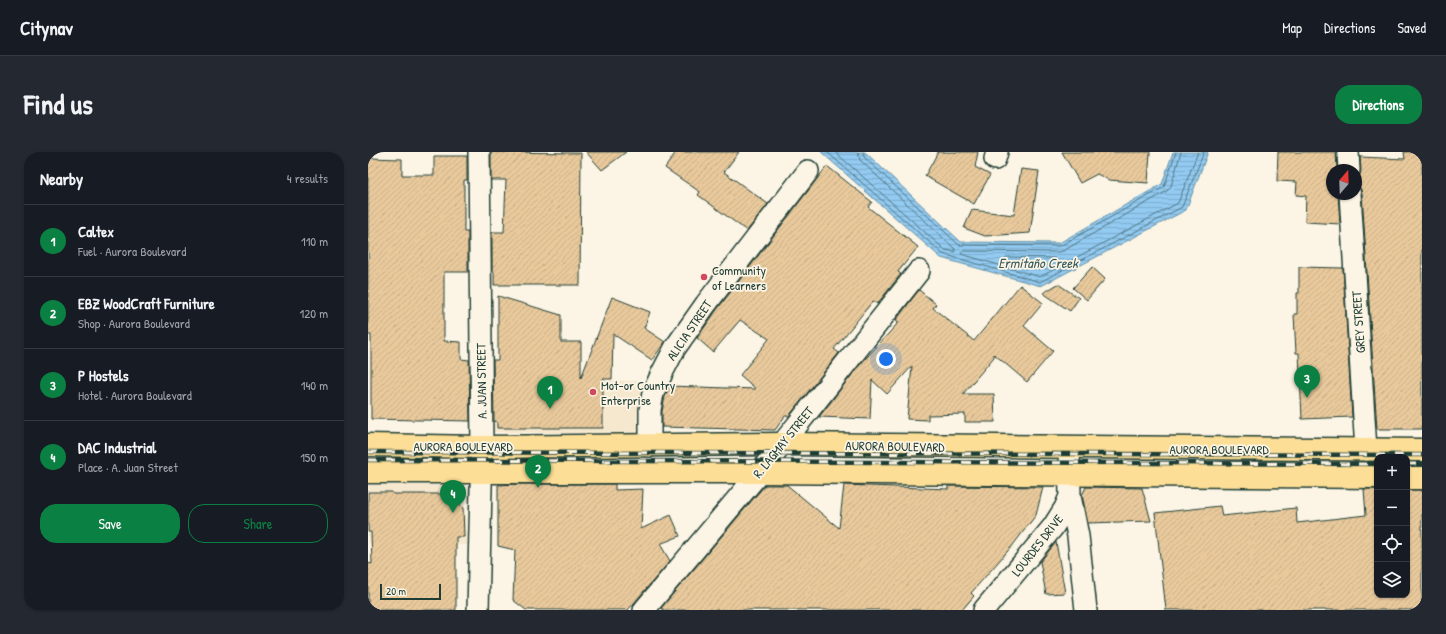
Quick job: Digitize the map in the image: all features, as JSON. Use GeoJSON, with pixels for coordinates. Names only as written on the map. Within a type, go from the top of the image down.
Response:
{"type":"FeatureCollection","features":[{"type":"Feature","properties":{"kind":"main road","name":"AURORA BOULEVARD"},"geometry":{"type":"LineString","coordinates":[[368,445],[482,447],[781,444],[1069,448],[1422,450]]}},
{"type":"Feature","properties":{"kind":"main road"},"geometry":{"type":"LineString","coordinates":[[1250,449],[1251,476]]}},
{"type":"Feature","properties":{"kind":"main road","name":"AURORA BOULEVARD"},"geometry":{"type":"LineString","coordinates":[[368,472],[760,472],[1070,486],[1251,476],[1374,477]]}},
{"type":"Feature","properties":{"kind":"main road"},"geometry":{"type":"LineString","coordinates":[[1410,478],[1422,478]]}},
{"type":"Feature","properties":{"kind":"street","name":"A. JUAN STREET"},"geometry":{"type":"LineString","coordinates":[[478,610],[482,472],[479,152]]}},
{"type":"Feature","properties":{"kind":"street"},"geometry":{"type":"LineString","coordinates":[[1348,152],[1349,164]]}},
{"type":"Feature","properties":{"kind":"street","name":"ALICIA STREET"},"geometry":{"type":"LineString","coordinates":[[650,446],[650,410],[653,393],[675,348],[706,304],[808,171]]}},
{"type":"Feature","properties":{"kind":"street","name":"GREY STREET"},"geometry":{"type":"LineString","coordinates":[[1350,200],[1366,450]]}},
{"type":"Feature","properties":{"kind":"street","name":"R. LAGMAY STREET"},"geometry":{"type":"LineString","coordinates":[[644,610],[760,472],[919,271]]}},
{"type":"Feature","properties":{"kind":"street","name":"LOURDES DRIVE"},"geometry":{"type":"LineString","coordinates":[[984,610],[1053,527],[1065,508],[1070,486],[1069,448]]}},
{"type":"Feature","properties":{"kind":"street"},"geometry":{"type":"LineString","coordinates":[[1070,486],[1086,610]]}},
{"type":"Feature","properties":{"kind":"street"},"geometry":{"type":"LineString","coordinates":[[1053,527],[1064,535],[1080,556]]}},
{"type":"Feature","properties":{"kind":"shaded area"},"geometry":{"type":"Polygon","coordinates":[[[488,379],[642,381],[642,434],[487,432],[488,379]]]}},
{"type":"Feature","properties":{"kind":"shaded area"},"geometry":{"type":"Polygon","coordinates":[[[368,485],[463,485],[469,545],[368,543],[368,485]]]}},
{"type":"Feature","properties":{"kind":"water","name":"Ermitaño Creek"},"geometry":{"type":"Polygon","coordinates":[[[821,152],[865,152],[961,242],[1059,243],[1162,184],[1173,152],[1208,152],[1186,210],[1041,286],[941,258],[821,152]]]}},
{"type":"Feature","properties":{"kind":"building"},"geometry":{"type":"Polygon","coordinates":[[[491,152],[581,153],[580,285],[494,285],[494,272],[492,272],[492,232],[504,232],[506,180],[491,180],[491,152]]]}},
{"type":"Feature","properties":{"kind":"building"},"geometry":{"type":"Polygon","coordinates":[[[586,152],[626,152],[602,170],[586,152]]]}},
{"type":"Feature","properties":{"kind":"building"},"geometry":{"type":"Polygon","coordinates":[[[676,152],[739,152],[724,172],[768,204],[747,231],[698,195],[700,192],[665,168],[676,152]]]}},
{"type":"Feature","properties":{"kind":"building"},"geometry":{"type":"Polygon","coordinates":[[[938,152],[978,152],[975,167],[990,175],[974,204],[925,176],[938,152]]]}},
{"type":"Feature","properties":{"kind":"building"},"geometry":{"type":"Polygon","coordinates":[[[1062,152],[1150,152],[1148,183],[1109,180],[1097,174],[1080,183],[1062,152]]]}},
{"type":"Feature","properties":{"kind":"building"},"geometry":{"type":"Polygon","coordinates":[[[1278,152],[1336,152],[1337,164],[1326,164],[1326,200],[1338,200],[1340,224],[1305,222],[1306,196],[1296,195],[1297,182],[1277,181],[1278,152]]]}},
{"type":"Feature","properties":{"kind":"building"},"geometry":{"type":"Polygon","coordinates":[[[1404,152],[1422,152],[1422,429],[1377,429],[1362,193],[1362,164],[1361,164],[1360,157],[1405,159],[1404,152]]]}},
{"type":"Feature","properties":{"kind":"building"},"geometry":{"type":"Polygon","coordinates":[[[434,156],[467,156],[467,180],[464,180],[464,232],[468,232],[468,272],[444,272],[444,341],[461,342],[461,359],[469,360],[470,421],[371,419],[371,335],[368,335],[368,158],[402,159],[402,175],[434,175],[434,156]]]}},
{"type":"Feature","properties":{"kind":"building"},"geometry":{"type":"Polygon","coordinates":[[[827,166],[872,202],[868,207],[918,247],[898,272],[901,274],[877,304],[873,301],[834,349],[839,353],[789,416],[785,416],[775,430],[662,427],[662,411],[669,386],[756,389],[740,375],[769,339],[740,320],[713,352],[697,338],[827,166]]]}},
{"type":"Feature","properties":{"kind":"building"},"geometry":{"type":"Polygon","coordinates":[[[1021,169],[1039,171],[1030,233],[985,236],[964,228],[972,210],[1014,215],[1021,169]]]}},
{"type":"Feature","properties":{"kind":"building"},"geometry":{"type":"Polygon","coordinates":[[[1092,267],[1105,279],[1087,300],[1073,288],[1092,267]]]}},
{"type":"Feature","properties":{"kind":"building"},"geometry":{"type":"Polygon","coordinates":[[[1299,267],[1343,268],[1352,417],[1302,419],[1299,353],[1296,353],[1294,314],[1297,314],[1299,267]]]}},
{"type":"Feature","properties":{"kind":"building"},"geometry":{"type":"Polygon","coordinates":[[[1058,284],[1079,298],[1070,311],[1043,293],[1058,284]]]}},
{"type":"Feature","properties":{"kind":"building"},"geometry":{"type":"Polygon","coordinates":[[[1020,285],[1043,303],[1024,326],[1053,351],[1027,382],[994,354],[994,357],[963,394],[994,394],[995,422],[965,422],[965,414],[928,415],[928,420],[907,419],[912,366],[887,394],[872,380],[870,419],[819,417],[858,367],[899,322],[896,320],[919,290],[936,304],[933,308],[974,341],[1020,285]]]}},
{"type":"Feature","properties":{"kind":"building"},"geometry":{"type":"Polygon","coordinates":[[[498,296],[561,315],[561,342],[581,342],[581,378],[612,297],[650,312],[644,328],[665,342],[652,360],[613,334],[612,379],[603,379],[603,428],[497,428],[497,422],[494,421],[493,360],[498,360],[498,296]]]}},
{"type":"Feature","properties":{"kind":"building"},"geometry":{"type":"Polygon","coordinates":[[[615,484],[615,490],[643,489],[641,529],[671,515],[680,536],[660,544],[670,561],[628,610],[526,610],[513,600],[515,550],[498,546],[498,485],[615,484]]]}},
{"type":"Feature","properties":{"kind":"building"},"geometry":{"type":"Polygon","coordinates":[[[765,485],[787,485],[839,528],[844,485],[948,489],[948,486],[1043,487],[1036,515],[1013,545],[971,593],[974,596],[962,610],[664,610],[661,608],[765,485]]]}},
{"type":"Feature","properties":{"kind":"building"},"geometry":{"type":"Polygon","coordinates":[[[1086,487],[1142,488],[1151,521],[1088,523],[1082,495],[1086,487]]]}},
{"type":"Feature","properties":{"kind":"building"},"geometry":{"type":"Polygon","coordinates":[[[1364,489],[1374,489],[1374,598],[1410,598],[1410,490],[1422,490],[1422,610],[1166,610],[1155,513],[1220,506],[1222,516],[1296,508],[1297,523],[1366,515],[1364,489]]]}},
{"type":"Feature","properties":{"kind":"building"},"geometry":{"type":"Polygon","coordinates":[[[368,492],[452,495],[463,508],[464,537],[456,537],[456,610],[368,610],[368,563],[372,564],[371,532],[368,532],[368,492]]]}},
{"type":"Feature","properties":{"kind":"building"},"geometry":{"type":"Polygon","coordinates":[[[1056,542],[1065,593],[1046,594],[1040,562],[1056,542]]]}},
{"type":"Feature","properties":{"kind":"railway"},"geometry":{"type":"LineString","coordinates":[[368,452],[1422,455]]}},
{"type":"Feature","properties":{"kind":"railway"},"geometry":{"type":"LineString","coordinates":[[368,460],[1374,464]]}},
{"type":"Feature","properties":{"kind":"railway"},"geometry":{"type":"LineString","coordinates":[[1410,464],[1422,464]]}},
{"type":"Feature","properties":{"kind":"place","name":"Community of Learners"},"geometry":{"type":"Point","coordinates":[704,277]}},
{"type":"Feature","properties":{"kind":"place","name":"Mot-or Country Enterprise"},"geometry":{"type":"Point","coordinates":[593,392]}},
{"type":"Feature","properties":{"kind":"place","name":"P Hostels"},"geometry":{"type":"Point","coordinates":[1307,398]}},
{"type":"Feature","properties":{"kind":"place","name":"Caltex"},"geometry":{"type":"Point","coordinates":[550,409]}},
{"type":"Feature","properties":{"kind":"place","name":"EBZ WoodCraft Furniture"},"geometry":{"type":"Point","coordinates":[538,488]}},
{"type":"Feature","properties":{"kind":"place","name":"DAC Industrial"},"geometry":{"type":"Point","coordinates":[453,513]}}]}
